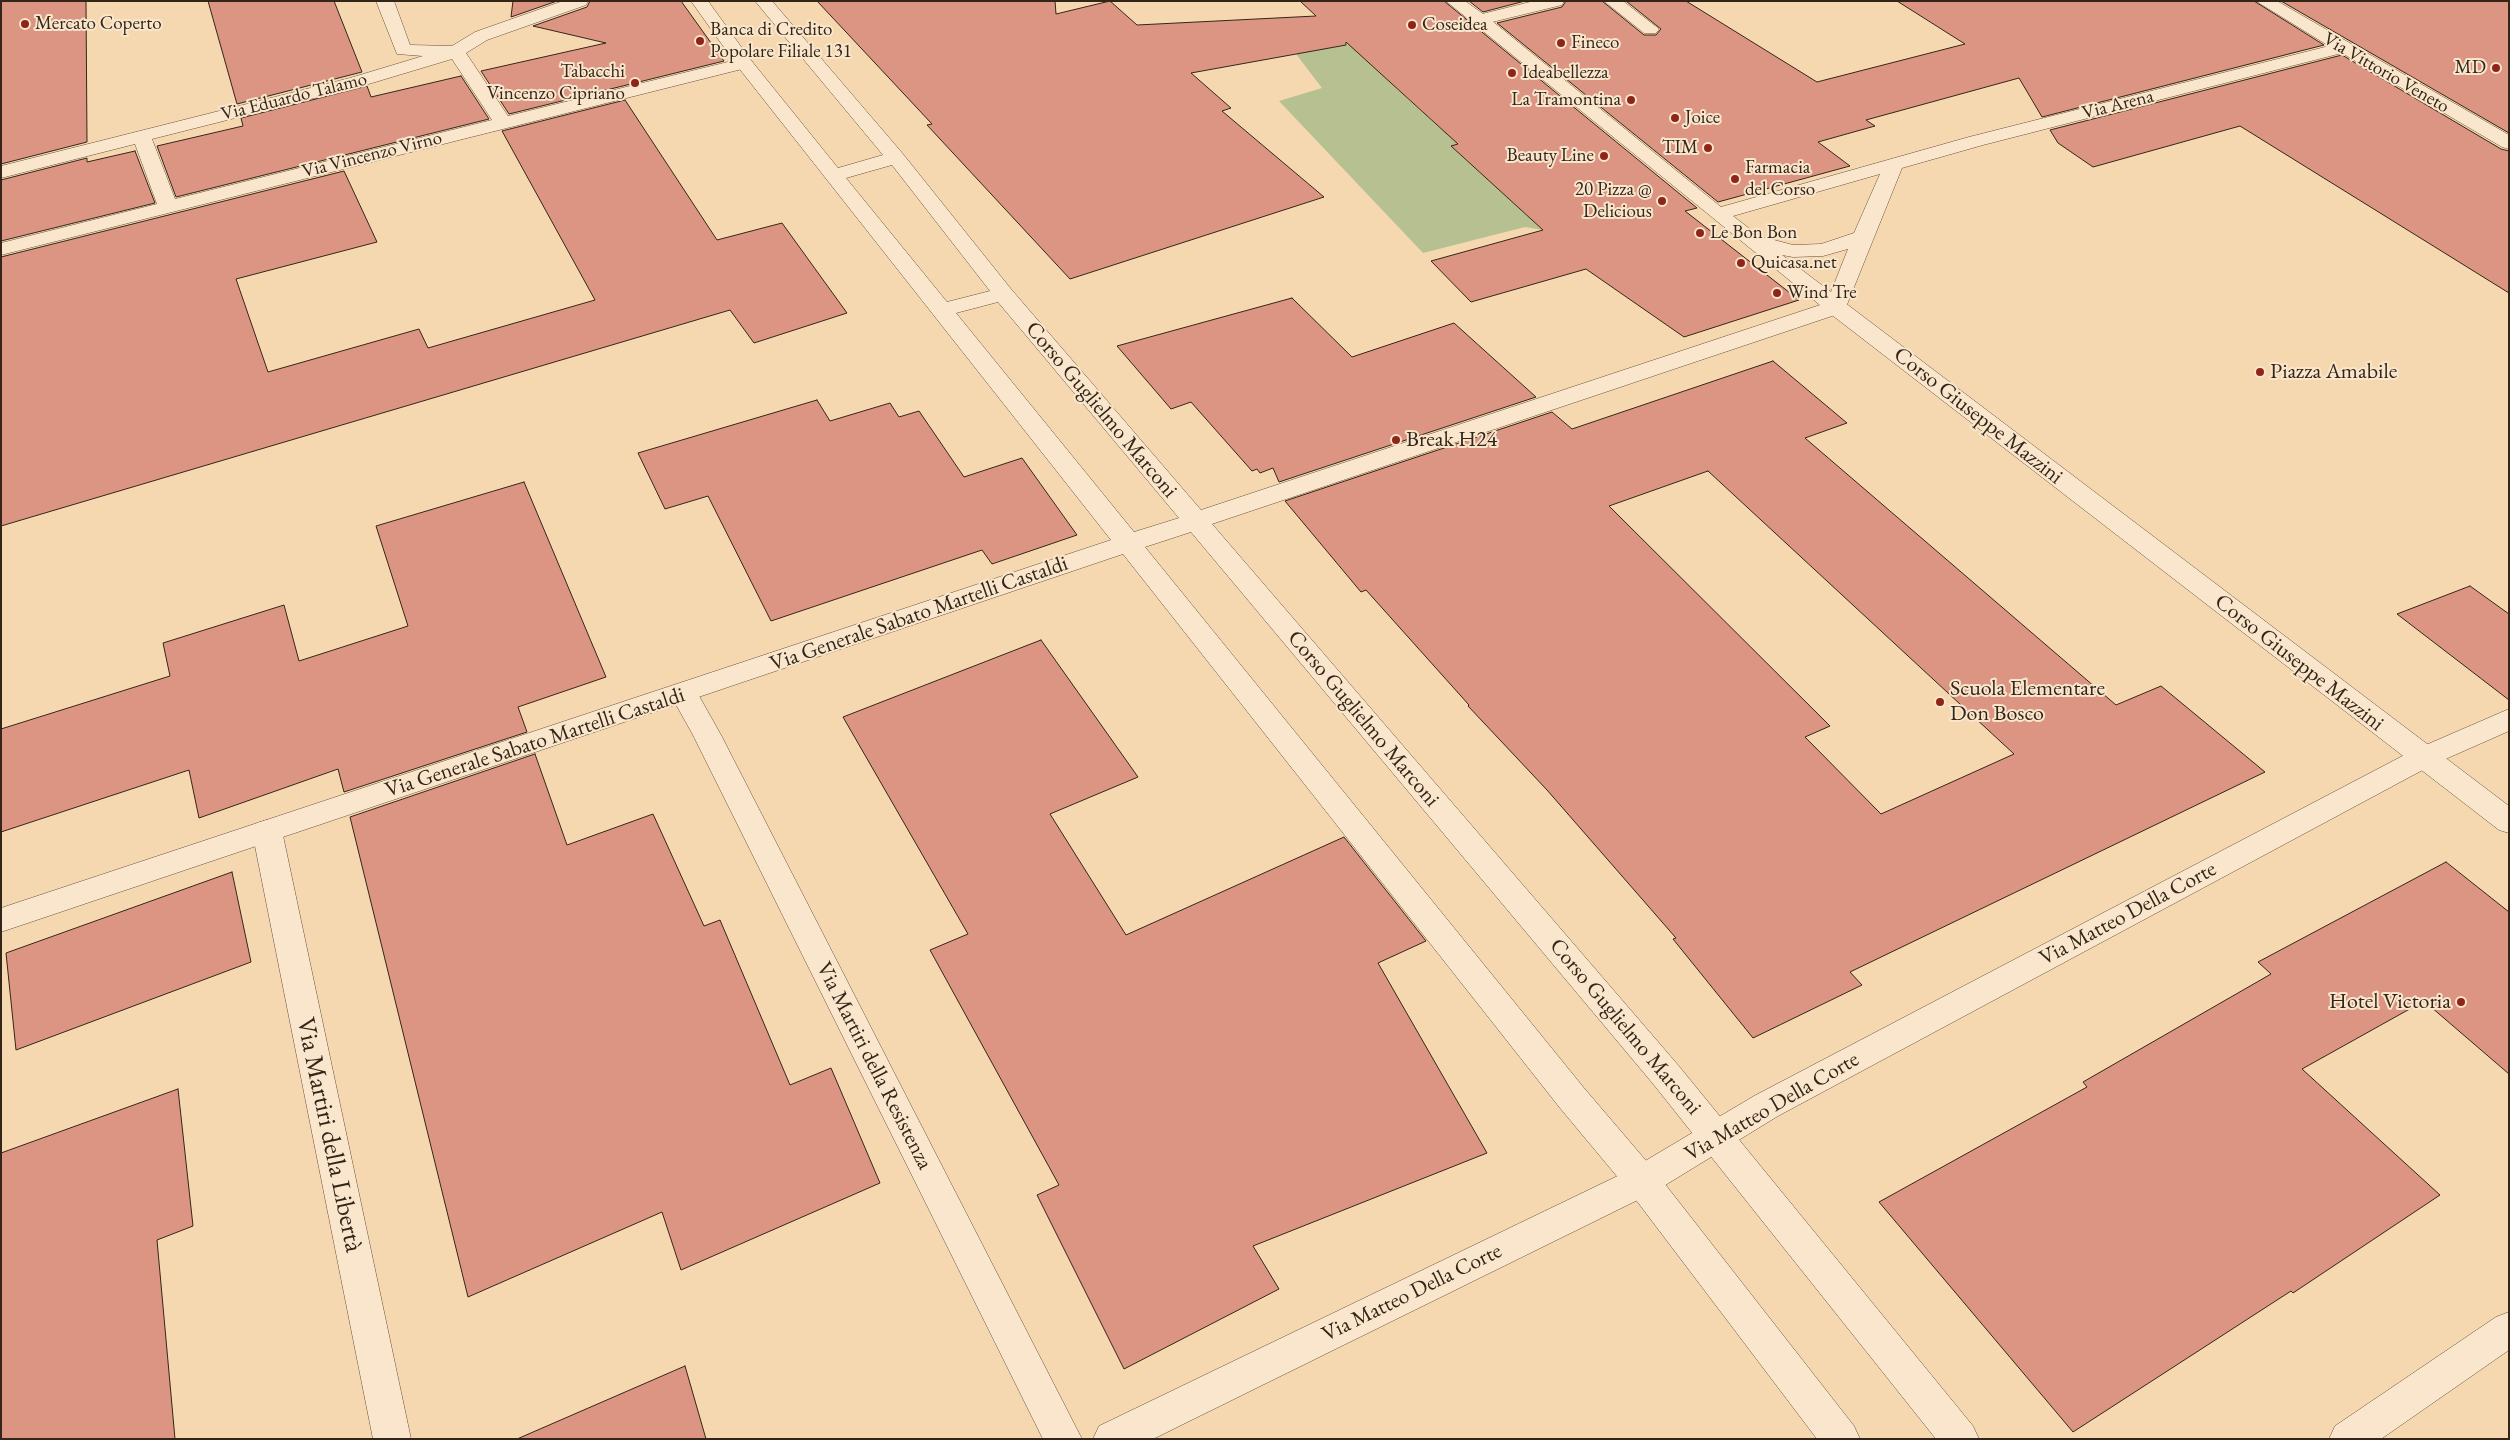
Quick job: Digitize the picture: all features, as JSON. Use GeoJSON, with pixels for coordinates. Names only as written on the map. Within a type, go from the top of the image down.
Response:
{"type":"FeatureCollection","features":[{"type":"Feature","properties":{"kind":"street"},"geometry":{"type":"LineString","coordinates":[[386,1],[403,50],[456,52],[503,124]]}},
{"type":"Feature","properties":{"kind":"street","name":"Via Eduardo Talamo"},"geometry":{"type":"LineString","coordinates":[[1,172],[356,82],[456,52],[481,36],[580,1]]}},
{"type":"Feature","properties":{"kind":"street"},"geometry":{"type":"LineString","coordinates":[[699,1],[744,63],[1572,1098],[1642,1180],[1841,1439]]}},
{"type":"Feature","properties":{"kind":"street","name":"Corso Guglielmo Marconi"},"geometry":{"type":"LineString","coordinates":[[763,1],[896,158],[1003,294],[1716,1136],[1960,1439]]}},
{"type":"Feature","properties":{"kind":"street","name":"Corso Giuseppe Mazzini"},"geometry":{"type":"LineString","coordinates":[[1454,1],[1836,307],[2422,758],[2509,822]]}},
{"type":"Feature","properties":{"kind":"street"},"geometry":{"type":"LineString","coordinates":[[1480,20],[1556,1]]}},
{"type":"Feature","properties":{"kind":"street"},"geometry":{"type":"LineString","coordinates":[[1612,1],[1650,29]]}},
{"type":"Feature","properties":{"kind":"street","name":"Via Vittorio Veneto"},"geometry":{"type":"LineString","coordinates":[[2264,1],[2342,48],[2509,143]]}},
{"type":"Feature","properties":{"kind":"street","name":"Via Arena"},"geometry":{"type":"LineString","coordinates":[[1718,214],[1985,138],[2342,48]]}},
{"type":"Feature","properties":{"kind":"street","name":"Via Vincenzo Virno"},"geometry":{"type":"LineString","coordinates":[[1,248],[744,63]]}},
{"type":"Feature","properties":{"kind":"street"},"geometry":{"type":"LineString","coordinates":[[141,135],[168,206]]}},
{"type":"Feature","properties":{"kind":"street"},"geometry":{"type":"LineString","coordinates":[[834,175],[896,158]]}},
{"type":"Feature","properties":{"kind":"street"},"geometry":{"type":"LineString","coordinates":[[1836,307],[1894,164]]}},
{"type":"Feature","properties":{"kind":"street"},"geometry":{"type":"LineString","coordinates":[[1750,239],[1793,251],[1823,250],[1863,237]]}},
{"type":"Feature","properties":{"kind":"street"},"geometry":{"type":"LineString","coordinates":[[942,310],[1003,294]]}},
{"type":"Feature","properties":{"kind":"street","name":"Via Generale Sabato Martelli Castaldi"},"geometry":{"type":"LineString","coordinates":[[1,920],[684,694],[1836,307]]}},
{"type":"Feature","properties":{"kind":"street","name":"Via Martiri della Resistenza"},"geometry":{"type":"LineString","coordinates":[[684,694],[707,735],[1063,1439]]}},
{"type":"Feature","properties":{"kind":"street","name":"Via Matteo Della Corte"},"geometry":{"type":"LineString","coordinates":[[1112,1439],[1642,1180],[1766,1106],[2422,758],[2509,719]]}},
{"type":"Feature","properties":{"kind":"street","name":"Via Martiri della Libertà"},"geometry":{"type":"LineString","coordinates":[[266,831],[392,1439]]}},
{"type":"Feature","properties":{"kind":"street"},"geometry":{"type":"LineString","coordinates":[[2348,1439],[2509,1329]]}},
{"type":"Feature","properties":{"kind":"green space"},"geometry":{"type":"Polygon","coordinates":[[[1461,24],[1396,88],[1440,128],[1486,136],[1451,146],[1543,230],[1525,227],[1423,253],[1279,101],[1322,88],[1296,54],[1461,24]]]}},
{"type":"Feature","properties":{"kind":"building"},"geometry":{"type":"Polygon","coordinates":[[[1,1],[86,1],[87,142],[1,164],[1,1]]]}},
{"type":"Feature","properties":{"kind":"building"},"geometry":{"type":"Polygon","coordinates":[[[208,1],[334,1],[362,72],[237,104],[208,1]]]}},
{"type":"Feature","properties":{"kind":"building"},"geometry":{"type":"Polygon","coordinates":[[[513,1],[557,1],[511,17],[513,1]]]}},
{"type":"Feature","properties":{"kind":"building"},"geometry":{"type":"Polygon","coordinates":[[[590,1],[681,1],[724,61],[509,114],[481,71],[606,43],[533,26],[587,7],[590,1]]]}},
{"type":"Feature","properties":{"kind":"building"},"geometry":{"type":"Polygon","coordinates":[[[817,1],[1055,1],[1056,14],[1110,1],[1137,25],[1316,16],[1300,1],[1444,1],[1697,208],[1685,211],[1799,300],[1684,337],[1586,269],[1471,302],[1431,261],[1543,230],[1451,146],[1458,144],[1346,42],[1346,45],[1191,73],[1231,108],[1222,111],[1324,197],[1070,279],[927,125],[932,124],[817,1]]]}},
{"type":"Feature","properties":{"kind":"building"},"geometry":{"type":"Polygon","coordinates":[[[1469,1],[1525,1],[1483,12],[1469,1]]]}},
{"type":"Feature","properties":{"kind":"building"},"geometry":{"type":"Polygon","coordinates":[[[1566,1],[1602,1],[1644,35],[1656,35],[1661,29],[1626,1],[1686,1],[1817,82],[1965,44],[1897,1],[2254,1],[2324,45],[2042,117],[2019,78],[1866,120],[1875,126],[1818,142],[1850,166],[1718,202],[1497,23],[1562,7],[1566,1]]]}},
{"type":"Feature","properties":{"kind":"building"},"geometry":{"type":"Polygon","coordinates":[[[2281,1],[2509,1],[2509,133],[2281,1]]]}},
{"type":"Feature","properties":{"kind":"building"},"geometry":{"type":"Polygon","coordinates":[[[2342,55],[2501,149],[2509,151],[2509,293],[2240,126],[2093,167],[2058,143],[2050,130],[2342,55]]]}},
{"type":"Feature","properties":{"kind":"building"},"geometry":{"type":"Polygon","coordinates":[[[461,76],[489,119],[176,197],[157,146],[243,126],[241,118],[367,86],[371,97],[461,76]]]}},
{"type":"Feature","properties":{"kind":"building"},"geometry":{"type":"Polygon","coordinates":[[[625,100],[717,240],[782,223],[847,313],[754,343],[730,310],[1,526],[1,257],[344,171],[377,242],[236,279],[268,372],[419,329],[428,348],[595,300],[502,131],[625,100]]]}},
{"type":"Feature","properties":{"kind":"building"},"geometry":{"type":"Polygon","coordinates":[[[135,151],[155,203],[1,241],[1,180],[87,158],[87,162],[135,151]]]}},
{"type":"Feature","properties":{"kind":"building"},"geometry":{"type":"Polygon","coordinates":[[[1292,298],[1352,357],[1454,323],[1536,397],[1279,482],[1273,468],[1260,473],[1257,469],[1252,471],[1191,402],[1171,409],[1117,346],[1292,298]]]}},
{"type":"Feature","properties":{"kind":"building","name":"Scuola Elementare Don Bosco"},"geometry":{"type":"Polygon","coordinates":[[[1773,361],[1847,423],[1805,438],[2116,705],[2161,686],[2265,772],[1850,972],[1862,985],[1753,1038],[1673,939],[1676,938],[1547,790],[1468,706],[1366,590],[1361,592],[1285,501],[1552,412],[1572,429],[1773,361]],[[1708,471],[1609,506],[1830,726],[1805,737],[1881,814],[2014,754],[1708,471]]]}},
{"type":"Feature","properties":{"kind":"building"},"geometry":{"type":"Polygon","coordinates":[[[817,400],[830,421],[890,403],[899,417],[919,411],[964,477],[1022,458],[1077,535],[992,564],[982,550],[771,621],[708,496],[665,509],[638,453],[817,400]]]}},
{"type":"Feature","properties":{"kind":"building"},"geometry":{"type":"Polygon","coordinates":[[[524,482],[606,677],[518,707],[527,732],[344,792],[338,769],[199,818],[189,770],[1,832],[1,729],[170,676],[163,643],[284,605],[299,661],[408,626],[376,526],[524,482]]]}},
{"type":"Feature","properties":{"kind":"building"},"geometry":{"type":"Polygon","coordinates":[[[2470,586],[2509,614],[2509,700],[2397,614],[2470,586]]]}},
{"type":"Feature","properties":{"kind":"building"},"geometry":{"type":"Polygon","coordinates":[[[1041,640],[1138,777],[1050,814],[1126,935],[1344,837],[1426,941],[1378,963],[1487,1153],[1253,1246],[1279,1289],[1124,1369],[1037,1195],[1059,1185],[930,950],[968,934],[843,717],[1041,640]]]}},
{"type":"Feature","properties":{"kind":"building"},"geometry":{"type":"Polygon","coordinates":[[[535,754],[567,845],[653,814],[704,926],[720,920],[790,1085],[831,1068],[880,1183],[681,1270],[662,1212],[468,1297],[350,817],[535,754]]]}},
{"type":"Feature","properties":{"kind":"building"},"geometry":{"type":"Polygon","coordinates":[[[2446,862],[2509,912],[2509,1074],[2424,1001],[2302,1069],[2440,1195],[2293,1293],[2291,1291],[2073,1432],[1879,1202],[2087,1087],[2083,1082],[2271,974],[2258,962],[2446,862]]]}},
{"type":"Feature","properties":{"kind":"building"},"geometry":{"type":"Polygon","coordinates":[[[232,872],[251,962],[16,1050],[6,953],[232,872]]]}},
{"type":"Feature","properties":{"kind":"building"},"geometry":{"type":"Polygon","coordinates":[[[178,1089],[193,1226],[157,1240],[175,1439],[1,1439],[1,1153],[178,1089]]]}},
{"type":"Feature","properties":{"kind":"building"},"geometry":{"type":"Polygon","coordinates":[[[685,1366],[706,1439],[517,1439],[685,1366]]]}},
{"type":"Feature","properties":{"kind":"place","name":"Mercato Coperto"},"geometry":{"type":"Point","coordinates":[25,24]}},
{"type":"Feature","properties":{"kind":"place","name":"Coseidea"},"geometry":{"type":"Point","coordinates":[1412,25]}},
{"type":"Feature","properties":{"kind":"place","name":"Banca di Credito Popolare Filiale 131"},"geometry":{"type":"Point","coordinates":[700,41]}},
{"type":"Feature","properties":{"kind":"place","name":"Fineco"},"geometry":{"type":"Point","coordinates":[1561,43]}},
{"type":"Feature","properties":{"kind":"place","name":"MD"},"geometry":{"type":"Point","coordinates":[2496,68]}},
{"type":"Feature","properties":{"kind":"place","name":"Ideabellezza"},"geometry":{"type":"Point","coordinates":[1512,73]}},
{"type":"Feature","properties":{"kind":"place","name":"Tabacchi Vincenzo Cipriano"},"geometry":{"type":"Point","coordinates":[635,83]}},
{"type":"Feature","properties":{"kind":"place","name":"La Tramontina"},"geometry":{"type":"Point","coordinates":[1631,100]}},
{"type":"Feature","properties":{"kind":"place","name":"Joice"},"geometry":{"type":"Point","coordinates":[1675,118]}},
{"type":"Feature","properties":{"kind":"place","name":"TIM"},"geometry":{"type":"Point","coordinates":[1708,148]}},
{"type":"Feature","properties":{"kind":"place","name":"Beauty Line"},"geometry":{"type":"Point","coordinates":[1604,156]}},
{"type":"Feature","properties":{"kind":"place","name":"Farmacia del Corso"},"geometry":{"type":"Point","coordinates":[1735,179]}},
{"type":"Feature","properties":{"kind":"place","name":"20 Pizza @ Delicious"},"geometry":{"type":"Point","coordinates":[1662,201]}},
{"type":"Feature","properties":{"kind":"place","name":"Le Bon Bon"},"geometry":{"type":"Point","coordinates":[1700,233]}},
{"type":"Feature","properties":{"kind":"place","name":"Quicasa.net"},"geometry":{"type":"Point","coordinates":[1741,263]}},
{"type":"Feature","properties":{"kind":"place","name":"Wind Tre"},"geometry":{"type":"Point","coordinates":[1777,293]}},
{"type":"Feature","properties":{"kind":"place","name":"Piazza Amabile"},"geometry":{"type":"Point","coordinates":[2260,372]}},
{"type":"Feature","properties":{"kind":"place","name":"Break H24"},"geometry":{"type":"Point","coordinates":[1396,440]}},
{"type":"Feature","properties":{"kind":"place","name":"Scuola Elementare Don Bosco"},"geometry":{"type":"Point","coordinates":[1940,702]}},
{"type":"Feature","properties":{"kind":"place","name":"Hotel Victoria"},"geometry":{"type":"Point","coordinates":[2461,1002]}}]}
